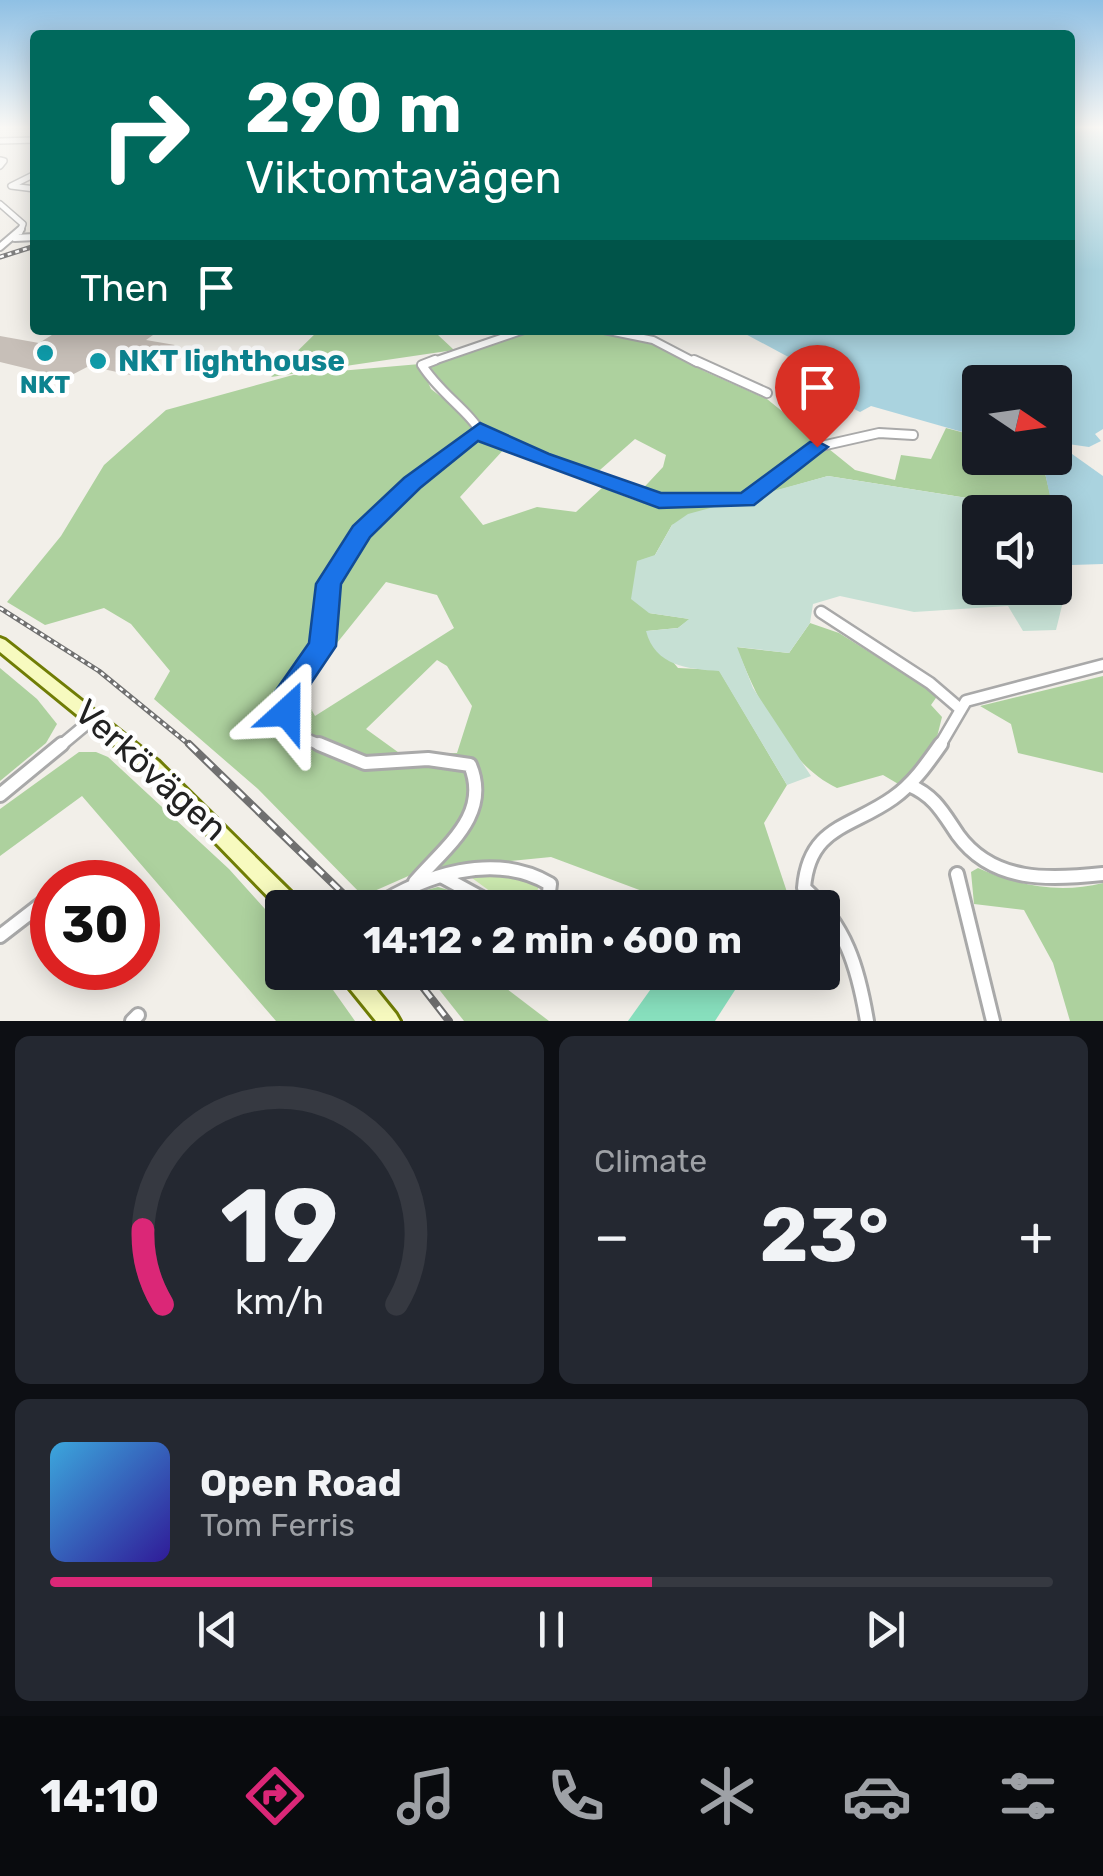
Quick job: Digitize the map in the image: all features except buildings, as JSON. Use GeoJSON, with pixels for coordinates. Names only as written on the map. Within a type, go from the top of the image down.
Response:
{"type":"FeatureCollection","features":[{"type":"Feature","properties":{"kind":"main road","name":"Verkövägen"},"geometry":{"type":"LineString","coordinates":[[0,644],[95,717],[216,826],[276,890]]}},
{"type":"Feature","properties":{"kind":"main road"},"geometry":{"type":"LineString","coordinates":[[364,990],[389,1021]]}},
{"type":"Feature","properties":{"kind":"street"},"geometry":{"type":"LineString","coordinates":[[30,176],[11,186],[30,188]]}},
{"type":"Feature","properties":{"kind":"street"},"geometry":{"type":"LineString","coordinates":[[0,204],[23,224],[15,238],[0,248]]}},
{"type":"Feature","properties":{"kind":"street"},"geometry":{"type":"LineString","coordinates":[[15,238],[30,237]]}},
{"type":"Feature","properties":{"kind":"street"},"geometry":{"type":"LineString","coordinates":[[509,335],[422,365],[439,392],[483,436],[639,496],[698,502],[755,497],[778,473],[817,447],[879,433],[914,434]]}},
{"type":"Feature","properties":{"kind":"street"},"geometry":{"type":"LineString","coordinates":[[628,335],[653,340],[706,369],[767,393]]}},
{"type":"Feature","properties":{"kind":"street"},"geometry":{"type":"LineString","coordinates":[[415,882],[475,810],[480,786],[470,766],[428,759],[365,763],[294,734],[286,696],[322,646],[328,584],[362,532],[412,483],[480,430]]}},
{"type":"Feature","properties":{"kind":"street"},"geometry":{"type":"LineString","coordinates":[[820,612],[930,684],[958,708]]}},
{"type":"Feature","properties":{"kind":"street"},"geometry":{"type":"LineString","coordinates":[[866,1021],[855,952],[829,910],[804,888],[803,870],[814,847],[831,830],[910,785],[946,736],[958,708],[984,695],[1103,665]]}},
{"type":"Feature","properties":{"kind":"street"},"geometry":{"type":"LineString","coordinates":[[0,796],[95,717]]}},
{"type":"Feature","properties":{"kind":"street"},"geometry":{"type":"LineString","coordinates":[[910,785],[942,804],[966,848],[983,862],[1008,872],[1049,880],[1103,874]]}},
{"type":"Feature","properties":{"kind":"street"},"geometry":{"type":"LineString","coordinates":[[402,890],[415,882],[490,868],[537,873],[550,884],[549,890]]}},
{"type":"Feature","properties":{"kind":"street"},"geometry":{"type":"LineString","coordinates":[[957,874],[993,1021]]}},
{"type":"Feature","properties":{"kind":"street"},"geometry":{"type":"LineString","coordinates":[[440,876],[466,890]]}},
{"type":"Feature","properties":{"kind":"street"},"geometry":{"type":"LineString","coordinates":[[0,936],[30,913]]}},
{"type":"Feature","properties":{"kind":"green space"},"geometry":{"type":"Polygon","coordinates":[[[314,335],[438,335],[454,350],[271,377],[314,335]]]}},
{"type":"Feature","properties":{"kind":"green space"},"geometry":{"type":"Polygon","coordinates":[[[512,335],[618,335],[655,343],[704,371],[767,399],[820,442],[780,471],[734,495],[684,507],[659,505],[635,497],[663,467],[666,455],[635,439],[592,477],[519,447],[475,420],[455,404],[428,361],[512,335]]]}},
{"type":"Feature","properties":{"kind":"green space"},"geometry":{"type":"Polygon","coordinates":[[[420,364],[431,389],[506,447],[460,497],[483,525],[537,507],[576,512],[603,487],[640,502],[672,507],[743,500],[672,525],[655,555],[649,613],[690,619],[678,628],[647,631],[678,668],[719,670],[787,785],[764,823],[786,890],[639,890],[551,857],[422,870],[377,890],[357,890],[258,789],[154,699],[170,671],[131,624],[104,608],[45,625],[7,602],[61,536],[104,465],[166,410],[293,375],[420,364]],[[386,582],[300,689],[315,716],[454,628],[437,595],[386,582]],[[437,660],[366,729],[402,755],[457,753],[472,706],[447,666],[437,660]]]}},
{"type":"Feature","properties":{"kind":"green space"},"geometry":{"type":"Polygon","coordinates":[[[946,428],[962,432],[962,475],[1045,475],[1050,495],[962,497],[828,476],[754,497],[824,445],[855,470],[895,480],[901,455],[931,459],[946,428]]]}},
{"type":"Feature","properties":{"kind":"green space"},"geometry":{"type":"Polygon","coordinates":[[[828,476],[962,497],[962,605],[1062,605],[1056,630],[1023,631],[1008,606],[914,612],[840,596],[813,604],[810,623],[789,653],[737,647],[753,688],[811,776],[787,785],[719,671],[674,663],[650,643],[646,631],[678,628],[689,619],[649,613],[631,599],[637,561],[655,555],[672,525],[688,514],[828,476]]]}},
{"type":"Feature","properties":{"kind":"green space"},"geometry":{"type":"Polygon","coordinates":[[[810,623],[839,633],[938,695],[931,705],[942,717],[937,737],[900,785],[883,775],[837,788],[803,763],[775,727],[736,647],[789,653],[810,623]]]}},
{"type":"Feature","properties":{"kind":"green space"},"geometry":{"type":"Polygon","coordinates":[[[0,668],[37,699],[57,724],[46,743],[0,781],[0,668]]]}},
{"type":"Feature","properties":{"kind":"green space"},"geometry":{"type":"Polygon","coordinates":[[[1103,676],[1103,773],[1018,753],[1011,724],[980,706],[1103,676]]]}},
{"type":"Feature","properties":{"kind":"green space"},"geometry":{"type":"Polygon","coordinates":[[[79,752],[108,757],[229,869],[265,909],[265,990],[333,990],[355,1021],[276,1021],[160,886],[160,860],[137,860],[82,796],[0,856],[0,809],[79,752]]]}},
{"type":"Feature","properties":{"kind":"green space"},"geometry":{"type":"Polygon","coordinates":[[[978,868],[1039,886],[1071,888],[1103,883],[1103,1021],[1070,1021],[1053,963],[1024,910],[974,904],[971,872],[978,868]]]}},
{"type":"Feature","properties":{"kind":"green space"},"geometry":{"type":"Polygon","coordinates":[[[513,875],[539,885],[538,890],[488,890],[472,878],[513,875]]]}},
{"type":"Feature","properties":{"kind":"green space"},"geometry":{"type":"Polygon","coordinates":[[[439,990],[508,990],[549,1021],[464,1021],[439,990]]]}},
{"type":"Feature","properties":{"kind":"green space"},"geometry":{"type":"Polygon","coordinates":[[[650,990],[735,990],[715,1021],[628,1021],[650,990]]]}},
{"type":"Feature","properties":{"kind":"water"},"geometry":{"type":"Polygon","coordinates":[[[1075,176],[1103,176],[1103,429],[1095,434],[1101,441],[1089,447],[1072,445],[1072,365],[962,365],[962,432],[871,406],[860,412],[848,406],[807,367],[747,335],[1075,335],[1075,176]]]}},
{"type":"Feature","properties":{"kind":"water"},"geometry":{"type":"Polygon","coordinates":[[[1072,454],[1103,476],[1103,564],[1072,565],[1072,495],[1050,495],[1045,475],[1072,475],[1072,454]]]}},
{"type":"Feature","properties":{"kind":"railway"},"geometry":{"type":"LineString","coordinates":[[0,257],[30,248]]}},
{"type":"Feature","properties":{"kind":"railway"},"geometry":{"type":"LineString","coordinates":[[0,608],[99,671],[192,747]]}},
{"type":"Feature","properties":{"kind":"railway"},"geometry":{"type":"LineString","coordinates":[[189,744],[339,890]]}},
{"type":"Feature","properties":{"kind":"railway"},"geometry":{"type":"LineString","coordinates":[[425,990],[449,1021]]}},
{"type":"Feature","properties":{"kind":"place","name":"NKT"},"geometry":{"type":"Point","coordinates":[45,353]}},
{"type":"Feature","properties":{"kind":"place","name":"NKT lighthouse"},"geometry":{"type":"Point","coordinates":[98,361]}},
{"type":"Feature","properties":{"kind":"route"},"geometry":{"type":"LineString","coordinates":[[287,712],[286,696],[322,646],[328,584],[362,532],[412,483],[480,430],[483,436],[659,501],[755,497],[778,473],[817,447]]}}]}
